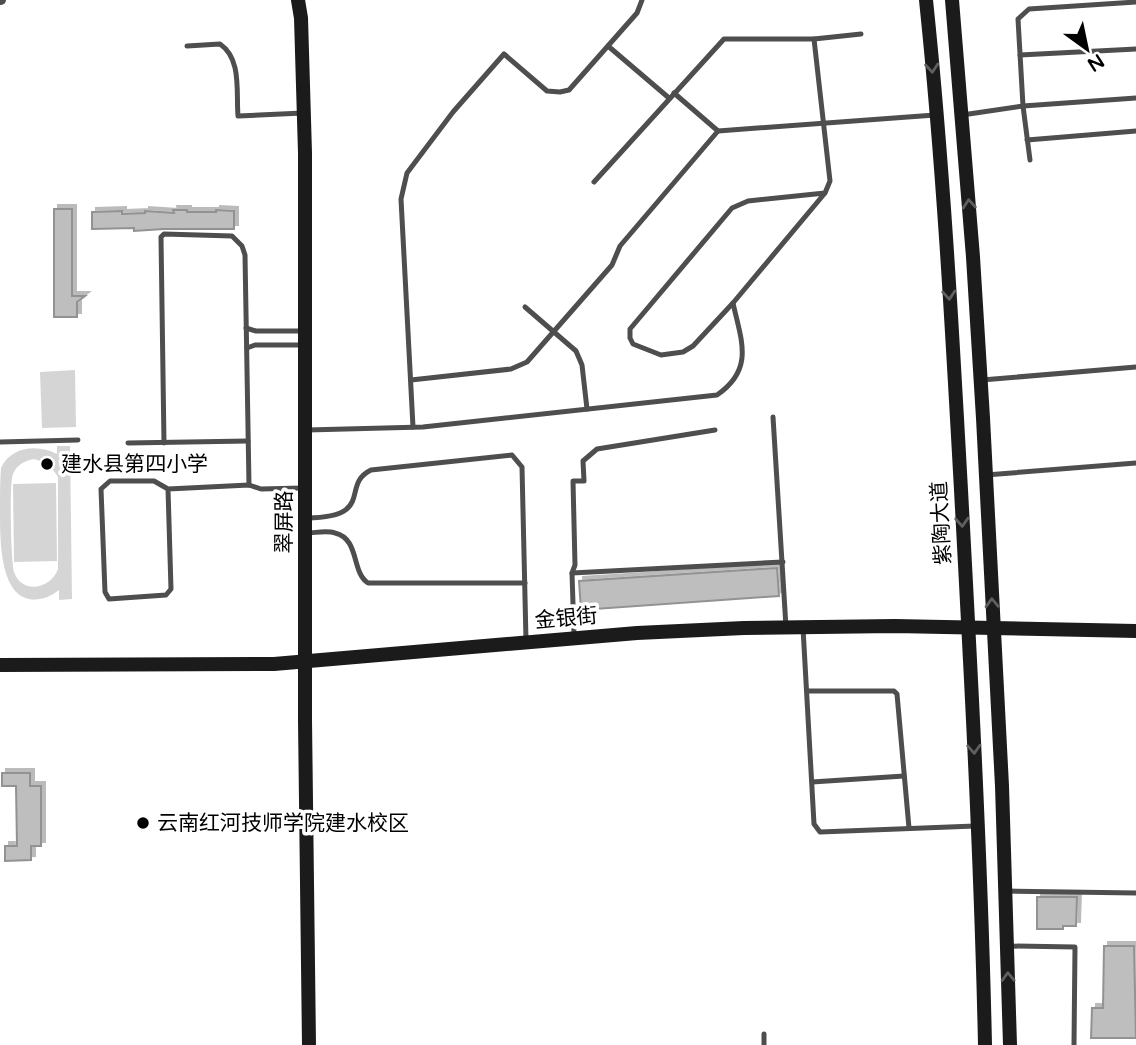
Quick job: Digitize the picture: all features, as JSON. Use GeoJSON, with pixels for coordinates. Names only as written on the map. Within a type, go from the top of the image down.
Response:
{"type":"FeatureCollection","features":[{"type":"Feature","properties":{"kind":"street","name":"翠屏路"},"geometry":{"type":"LineString","coordinates":[[298,0],[304,113],[309,1045]]}},
{"type":"Feature","properties":{"kind":"street","name":"紫陶大道"},"geometry":{"type":"LineString","coordinates":[[926,0],[947,259],[968,628],[985,1045]]}},
{"type":"Feature","properties":{"kind":"street"},"geometry":{"type":"LineString","coordinates":[[952,0],[981,380],[1010,1045]]}},
{"type":"Feature","properties":{"kind":"street","name":"金银街"},"geometry":{"type":"LineString","coordinates":[[0,665],[235,665],[305,662],[664,631],[803,626],[1136,631]]}},
{"type":"Feature","properties":{"kind":"lane"},"geometry":{"type":"LineString","coordinates":[[413,427],[401,199],[407,173],[453,113],[504,54],[547,91],[569,90],[637,13],[642,0]]}},
{"type":"Feature","properties":{"kind":"lane"},"geometry":{"type":"LineString","coordinates":[[1030,160],[1023,106],[1018,19],[1028,9],[1136,2]]}},
{"type":"Feature","properties":{"kind":"lane"},"geometry":{"type":"LineString","coordinates":[[594,182],[724,39],[814,39],[861,34]]}},
{"type":"Feature","properties":{"kind":"lane"},"geometry":{"type":"LineString","coordinates":[[814,39],[830,181],[825,193],[733,303],[693,346],[683,352],[661,355],[636,346],[630,338],[630,329],[732,208],[748,201],[825,193]]}},
{"type":"Feature","properties":{"kind":"lane"},"geometry":{"type":"LineString","coordinates":[[187,46],[220,44],[230,54],[235,65],[238,116],[304,113]]}},
{"type":"Feature","properties":{"kind":"lane"},"geometry":{"type":"LineString","coordinates":[[608,46],[718,131],[935,115]]}},
{"type":"Feature","properties":{"kind":"lane"},"geometry":{"type":"LineString","coordinates":[[1020,55],[1136,49]]}},
{"type":"Feature","properties":{"kind":"lane"},"geometry":{"type":"LineString","coordinates":[[962,115],[1023,106],[1136,98]]}},
{"type":"Feature","properties":{"kind":"lane"},"geometry":{"type":"LineString","coordinates":[[411,380],[517,367],[527,362],[612,265],[620,246],[718,131]]}},
{"type":"Feature","properties":{"kind":"lane"},"geometry":{"type":"LineString","coordinates":[[1027,140],[1136,131]]}},
{"type":"Feature","properties":{"kind":"lane"},"geometry":{"type":"LineString","coordinates":[[164,443],[161,237],[164,234],[226,234],[237,239],[244,255],[249,485]]}},
{"type":"Feature","properties":{"kind":"lane"},"geometry":{"type":"LineString","coordinates":[[305,430],[413,427],[717,395],[735,378],[744,355],[733,303]]}},
{"type":"Feature","properties":{"kind":"lane"},"geometry":{"type":"LineString","coordinates":[[525,307],[579,356],[587,409]]}},
{"type":"Feature","properties":{"kind":"lane"},"geometry":{"type":"LineString","coordinates":[[246,328],[305,338]]}},
{"type":"Feature","properties":{"kind":"lane"},"geometry":{"type":"LineString","coordinates":[[247,348],[305,338]]}},
{"type":"Feature","properties":{"kind":"lane"},"geometry":{"type":"LineString","coordinates":[[981,380],[1136,367]]}},
{"type":"Feature","properties":{"kind":"lane"},"geometry":{"type":"LineString","coordinates":[[774,417],[786,627]]}},
{"type":"Feature","properties":{"kind":"lane"},"geometry":{"type":"LineString","coordinates":[[575,639],[572,573],[575,565],[573,481],[584,481],[583,461],[597,449],[715,430]]}},
{"type":"Feature","properties":{"kind":"lane"},"geometry":{"type":"LineString","coordinates":[[0,442],[78,440]]}},
{"type":"Feature","properties":{"kind":"lane"},"geometry":{"type":"LineString","coordinates":[[128,443],[248,441]]}},
{"type":"Feature","properties":{"kind":"lane"},"geometry":{"type":"LineString","coordinates":[[305,518],[330,517],[342,513],[354,502],[361,477],[371,470],[512,455],[522,467],[526,643]]}},
{"type":"Feature","properties":{"kind":"lane"},"geometry":{"type":"LineString","coordinates":[[986,475],[1136,463]]}},
{"type":"Feature","properties":{"kind":"lane"},"geometry":{"type":"LineString","coordinates":[[168,489],[171,589],[166,595],[109,599],[105,592],[101,489],[110,481],[154,481],[168,489],[249,485],[261,489],[305,488]]}},
{"type":"Feature","properties":{"kind":"lane"},"geometry":{"type":"LineString","coordinates":[[305,533],[335,533],[342,537],[355,554],[360,577],[368,583],[525,583]]}},
{"type":"Feature","properties":{"kind":"lane"},"geometry":{"type":"LineString","coordinates":[[572,573],[783,562]]}},
{"type":"Feature","properties":{"kind":"lane"},"geometry":{"type":"LineString","coordinates":[[803,626],[814,824],[820,832],[978,826]]}},
{"type":"Feature","properties":{"kind":"lane"},"geometry":{"type":"LineString","coordinates":[[807,691],[894,691],[897,694],[909,828]]}},
{"type":"Feature","properties":{"kind":"lane"},"geometry":{"type":"LineString","coordinates":[[812,782],[904,776]]}},
{"type":"Feature","properties":{"kind":"lane"},"geometry":{"type":"LineString","coordinates":[[1005,891],[1136,893]]}},
{"type":"Feature","properties":{"kind":"lane"},"geometry":{"type":"LineString","coordinates":[[1007,946],[1075,947],[1074,1045]]}},
{"type":"Feature","properties":{"kind":"lane"},"geometry":{"type":"LineString","coordinates":[[764,1034],[764,1045]]}},
{"type":"Feature","properties":{"kind":"shaded area"},"geometry":{"type":"Polygon","coordinates":[[[75,370],[76,427],[42,428],[40,372],[75,370]]]}},
{"type":"Feature","properties":{"kind":"shaded area"},"geometry":{"type":"Polygon","coordinates":[[[57,446],[70,446],[72,599],[59,600],[59,590],[45,598],[29,599],[19,595],[12,587],[4,564],[0,523],[1,468],[11,455],[26,449],[42,449],[57,454],[57,446]],[[34,459],[24,462],[13,474],[12,480],[14,572],[23,584],[36,587],[49,581],[58,569],[58,477],[49,464],[34,459]]]}},
{"type":"Feature","properties":{"kind":"shaded area"},"geometry":{"type":"Polygon","coordinates":[[[56,483],[57,561],[14,562],[13,484],[56,483]]]}},
{"type":"Feature","properties":{"kind":"building"},"geometry":{"type":"Polygon","coordinates":[[[54,209],[72,209],[72,296],[85,296],[77,302],[77,317],[54,317],[54,209]]]}},
{"type":"Feature","properties":{"kind":"building"},"geometry":{"type":"Polygon","coordinates":[[[173,210],[234,211],[234,229],[92,229],[92,212],[174,213],[173,210]]]}},
{"type":"Feature","properties":{"kind":"building"},"geometry":{"type":"Polygon","coordinates":[[[777,568],[779,596],[581,610],[579,581],[777,568]]]}},
{"type":"Feature","properties":{"kind":"building"},"geometry":{"type":"Polygon","coordinates":[[[2,773],[30,773],[30,786],[41,786],[41,846],[31,846],[31,860],[5,861],[5,846],[17,846],[16,786],[2,786],[2,773]]]}},
{"type":"Feature","properties":{"kind":"building"},"geometry":{"type":"Polygon","coordinates":[[[1037,897],[1077,897],[1076,926],[1037,929],[1037,897]]]}},
{"type":"Feature","properties":{"kind":"building"},"geometry":{"type":"Polygon","coordinates":[[[1104,946],[1134,946],[1136,1038],[1091,1038],[1092,1008],[1103,1008],[1104,946]]]}},
{"type":"Feature","properties":{"kind":"place","name":"建水县第四小学"},"geometry":{"type":"Point","coordinates":[47,464]}},
{"type":"Feature","properties":{"kind":"place","name":"云南红河技师学院建水校区"},"geometry":{"type":"Point","coordinates":[143,823]}}]}
